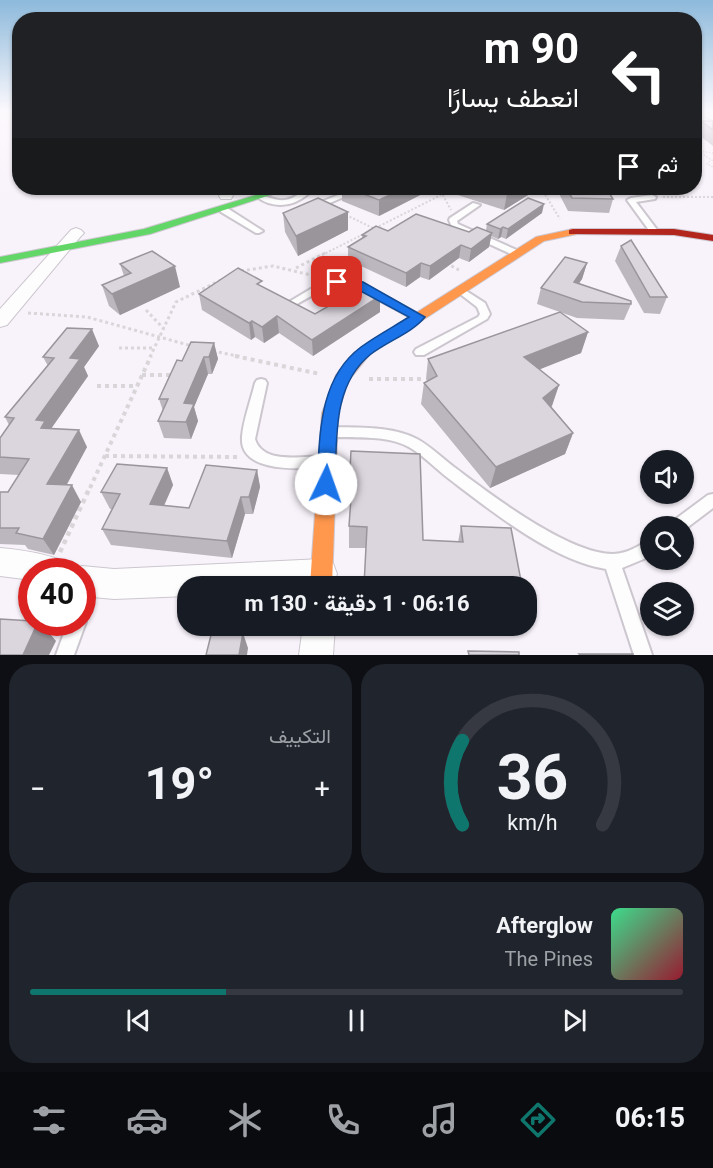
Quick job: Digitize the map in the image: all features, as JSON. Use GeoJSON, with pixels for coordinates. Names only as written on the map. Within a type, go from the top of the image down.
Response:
{"type":"FeatureCollection","features":[{"type":"Feature","properties":{"kind":"street"},"geometry":{"type":"LineString","coordinates":[[32,239],[76,233],[227,198]]}},
{"type":"Feature","properties":{"kind":"street"},"geometry":{"type":"LineString","coordinates":[[0,260],[60,252],[158,230],[227,198]]}},
{"type":"Feature","properties":{"kind":"street"},"geometry":{"type":"LineString","coordinates":[[322,576],[330,413],[341,379],[364,352],[540,239],[568,233],[654,231],[713,238]]}},
{"type":"Feature","properties":{"kind":"street"},"geometry":{"type":"LineString","coordinates":[[4,316],[76,233]]}},
{"type":"Feature","properties":{"kind":"street"},"geometry":{"type":"LineString","coordinates":[[0,562],[18,564]]}},
{"type":"Feature","properties":{"kind":"street"},"geometry":{"type":"LineString","coordinates":[[96,590],[177,586]]}},
{"type":"Feature","properties":{"kind":"street"},"geometry":{"type":"LineString","coordinates":[[316,655],[317,636]]}},
{"type":"Feature","properties":{"kind":"lane"},"geometry":{"type":"LineString","coordinates":[[261,195],[276,205],[284,204],[302,195]]}},
{"type":"Feature","properties":{"kind":"lane"},"geometry":{"type":"LineString","coordinates":[[322,203],[343,195]]}},
{"type":"Feature","properties":{"kind":"lane"},"geometry":{"type":"LineString","coordinates":[[652,197],[637,197],[631,200],[654,231]]}},
{"type":"Feature","properties":{"kind":"lane"},"geometry":{"type":"LineString","coordinates":[[227,198],[259,231]]}},
{"type":"Feature","properties":{"kind":"lane"},"geometry":{"type":"LineString","coordinates":[[476,205],[453,220],[461,229],[516,253]]}},
{"type":"Feature","properties":{"kind":"lane"},"geometry":{"type":"LineString","coordinates":[[294,302],[326,284],[337,282],[358,285],[418,317]]}},
{"type":"Feature","properties":{"kind":"lane"},"geometry":{"type":"LineString","coordinates":[[420,352],[482,319],[485,314],[481,305],[460,290]]}},
{"type":"Feature","properties":{"kind":"lane"},"geometry":{"type":"LineString","coordinates":[[261,382],[248,439],[249,449],[256,457],[267,460],[327,462]]}},
{"type":"Feature","properties":{"kind":"lane"},"geometry":{"type":"LineString","coordinates":[[329,432],[391,435],[413,443],[544,537],[577,555],[612,562],[640,555]]}},
{"type":"Feature","properties":{"kind":"lane"},"geometry":{"type":"LineString","coordinates":[[691,516],[713,500]]}},
{"type":"Feature","properties":{"kind":"lane"},"geometry":{"type":"LineString","coordinates":[[612,562],[643,655]]}},
{"type":"Feature","properties":{"kind":"lane"},"geometry":{"type":"LineString","coordinates":[[65,655],[72,636]]}},
{"type":"Feature","properties":{"kind":"path"},"geometry":{"type":"LineString","coordinates":[[712,161],[706,162],[713,167]]}},
{"type":"Feature","properties":{"kind":"path"},"geometry":{"type":"LineString","coordinates":[[294,269],[441,195],[456,216]]}},
{"type":"Feature","properties":{"kind":"path"},"geometry":{"type":"LineString","coordinates":[[545,195],[568,233]]}},
{"type":"Feature","properties":{"kind":"path"},"geometry":{"type":"LineString","coordinates":[[652,197],[713,197]]}},
{"type":"Feature","properties":{"kind":"path"},"geometry":{"type":"LineString","coordinates":[[322,203],[383,233]]}},
{"type":"Feature","properties":{"kind":"path"},"geometry":{"type":"LineString","coordinates":[[446,263],[477,278]]}},
{"type":"Feature","properties":{"kind":"path"},"geometry":{"type":"LineString","coordinates":[[238,272],[261,266],[294,269],[337,282]]}},
{"type":"Feature","properties":{"kind":"path"},"geometry":{"type":"LineString","coordinates":[[59,558],[179,299],[227,277]]}},
{"type":"Feature","properties":{"kind":"path"},"geometry":{"type":"LineString","coordinates":[[146,310],[164,329]]}},
{"type":"Feature","properties":{"kind":"path"},"geometry":{"type":"LineString","coordinates":[[4,316],[87,317],[159,339],[193,346]]}},
{"type":"Feature","properties":{"kind":"path"},"geometry":{"type":"LineString","coordinates":[[119,348],[155,348]]}},
{"type":"Feature","properties":{"kind":"path"},"geometry":{"type":"LineString","coordinates":[[205,349],[341,379],[421,379]]}},
{"type":"Feature","properties":{"kind":"path"},"geometry":{"type":"LineString","coordinates":[[142,375],[170,375]]}},
{"type":"Feature","properties":{"kind":"path"},"geometry":{"type":"LineString","coordinates":[[97,386],[137,386]]}},
{"type":"Feature","properties":{"kind":"path"},"geometry":{"type":"LineString","coordinates":[[105,456],[256,457]]}},
{"type":"Feature","properties":{"kind":"building"},"geometry":{"type":"Polygon","coordinates":[[[366,195],[390,195],[379,200],[366,195]]]}},
{"type":"Feature","properties":{"kind":"building"},"geometry":{"type":"Polygon","coordinates":[[[570,195],[610,195],[613,199],[572,198],[570,195]]]}},
{"type":"Feature","properties":{"kind":"building"},"geometry":{"type":"Polygon","coordinates":[[[318,198],[348,212],[296,236],[283,213],[318,198]]]}},
{"type":"Feature","properties":{"kind":"building"},"geometry":{"type":"Polygon","coordinates":[[[528,198],[544,204],[508,229],[503,227],[500,229],[487,224],[528,198]]]}},
{"type":"Feature","properties":{"kind":"building"},"geometry":{"type":"Polygon","coordinates":[[[416,214],[469,232],[477,227],[492,233],[471,249],[461,245],[430,266],[421,263],[406,273],[348,247],[366,236],[362,235],[376,226],[388,231],[416,214]]]}},
{"type":"Feature","properties":{"kind":"building"},"geometry":{"type":"Polygon","coordinates":[[[631,240],[667,297],[650,297],[621,246],[631,240]]]}},
{"type":"Feature","properties":{"kind":"building"},"geometry":{"type":"Polygon","coordinates":[[[152,251],[175,266],[112,294],[102,285],[131,273],[120,264],[152,251]]]}},
{"type":"Feature","properties":{"kind":"building"},"geometry":{"type":"Polygon","coordinates":[[[565,257],[587,263],[574,282],[631,301],[631,304],[582,302],[541,288],[565,257]]]}},
{"type":"Feature","properties":{"kind":"building"},"geometry":{"type":"Polygon","coordinates":[[[238,268],[262,281],[257,284],[315,314],[346,296],[351,299],[367,289],[380,296],[312,340],[277,316],[262,327],[252,321],[249,323],[199,294],[238,268]]]}},
{"type":"Feature","properties":{"kind":"building"},"geometry":{"type":"Polygon","coordinates":[[[560,312],[588,332],[524,357],[559,385],[543,398],[573,433],[496,467],[424,383],[437,376],[428,359],[560,312]]]}},
{"type":"Feature","properties":{"kind":"building"},"geometry":{"type":"Polygon","coordinates":[[[67,328],[92,329],[70,358],[80,359],[36,420],[45,421],[41,428],[79,430],[47,484],[72,485],[43,539],[16,533],[19,528],[0,528],[0,492],[8,492],[29,459],[0,457],[0,438],[14,418],[5,417],[54,358],[43,357],[67,328]]]}},
{"type":"Feature","properties":{"kind":"building"},"geometry":{"type":"Polygon","coordinates":[[[191,342],[214,343],[209,357],[204,357],[184,403],[194,404],[186,422],[158,421],[168,399],[159,399],[177,360],[182,361],[191,342]]]}},
{"type":"Feature","properties":{"kind":"building"},"geometry":{"type":"Polygon","coordinates":[[[351,451],[420,454],[423,540],[463,542],[461,526],[511,528],[520,576],[365,576],[367,527],[349,526],[353,470],[350,469],[351,451]]]}},
{"type":"Feature","properties":{"kind":"building"},"geometry":{"type":"Polygon","coordinates":[[[117,464],[167,468],[150,504],[189,508],[206,465],[257,470],[249,497],[241,497],[227,541],[102,529],[120,494],[101,492],[117,464]]]}},
{"type":"Feature","properties":{"kind":"building"},"geometry":{"type":"Polygon","coordinates":[[[0,619],[18,620],[18,636],[32,636],[23,655],[0,655],[0,619]]]}},
{"type":"Feature","properties":{"kind":"building"},"geometry":{"type":"Polygon","coordinates":[[[211,636],[242,636],[239,655],[206,655],[211,636]]]}},
{"type":"Feature","properties":{"kind":"building"},"geometry":{"type":"Polygon","coordinates":[[[468,651],[519,652],[519,655],[469,655],[468,651]]]}},
{"type":"Feature","properties":{"kind":"building"},"geometry":{"type":"Polygon","coordinates":[[[633,654],[633,655],[580,655],[633,654]]]}},
{"type":"Feature","properties":{"kind":"traffic: fast"},"geometry":{"type":"LineString","coordinates":[[0,260],[146,232],[265,195]]}},
{"type":"Feature","properties":{"kind":"traffic: slow"},"geometry":{"type":"LineString","coordinates":[[322,576],[330,413],[341,379],[364,352],[540,239],[573,232]]}},
{"type":"Feature","properties":{"kind":"traffic: jam"},"geometry":{"type":"LineString","coordinates":[[573,232],[674,232],[713,238]]}},
{"type":"Feature","properties":{"kind":"route"},"geometry":{"type":"LineString","coordinates":[[326,484],[330,413],[341,379],[364,352],[418,317],[358,285],[337,282]]}}]}
